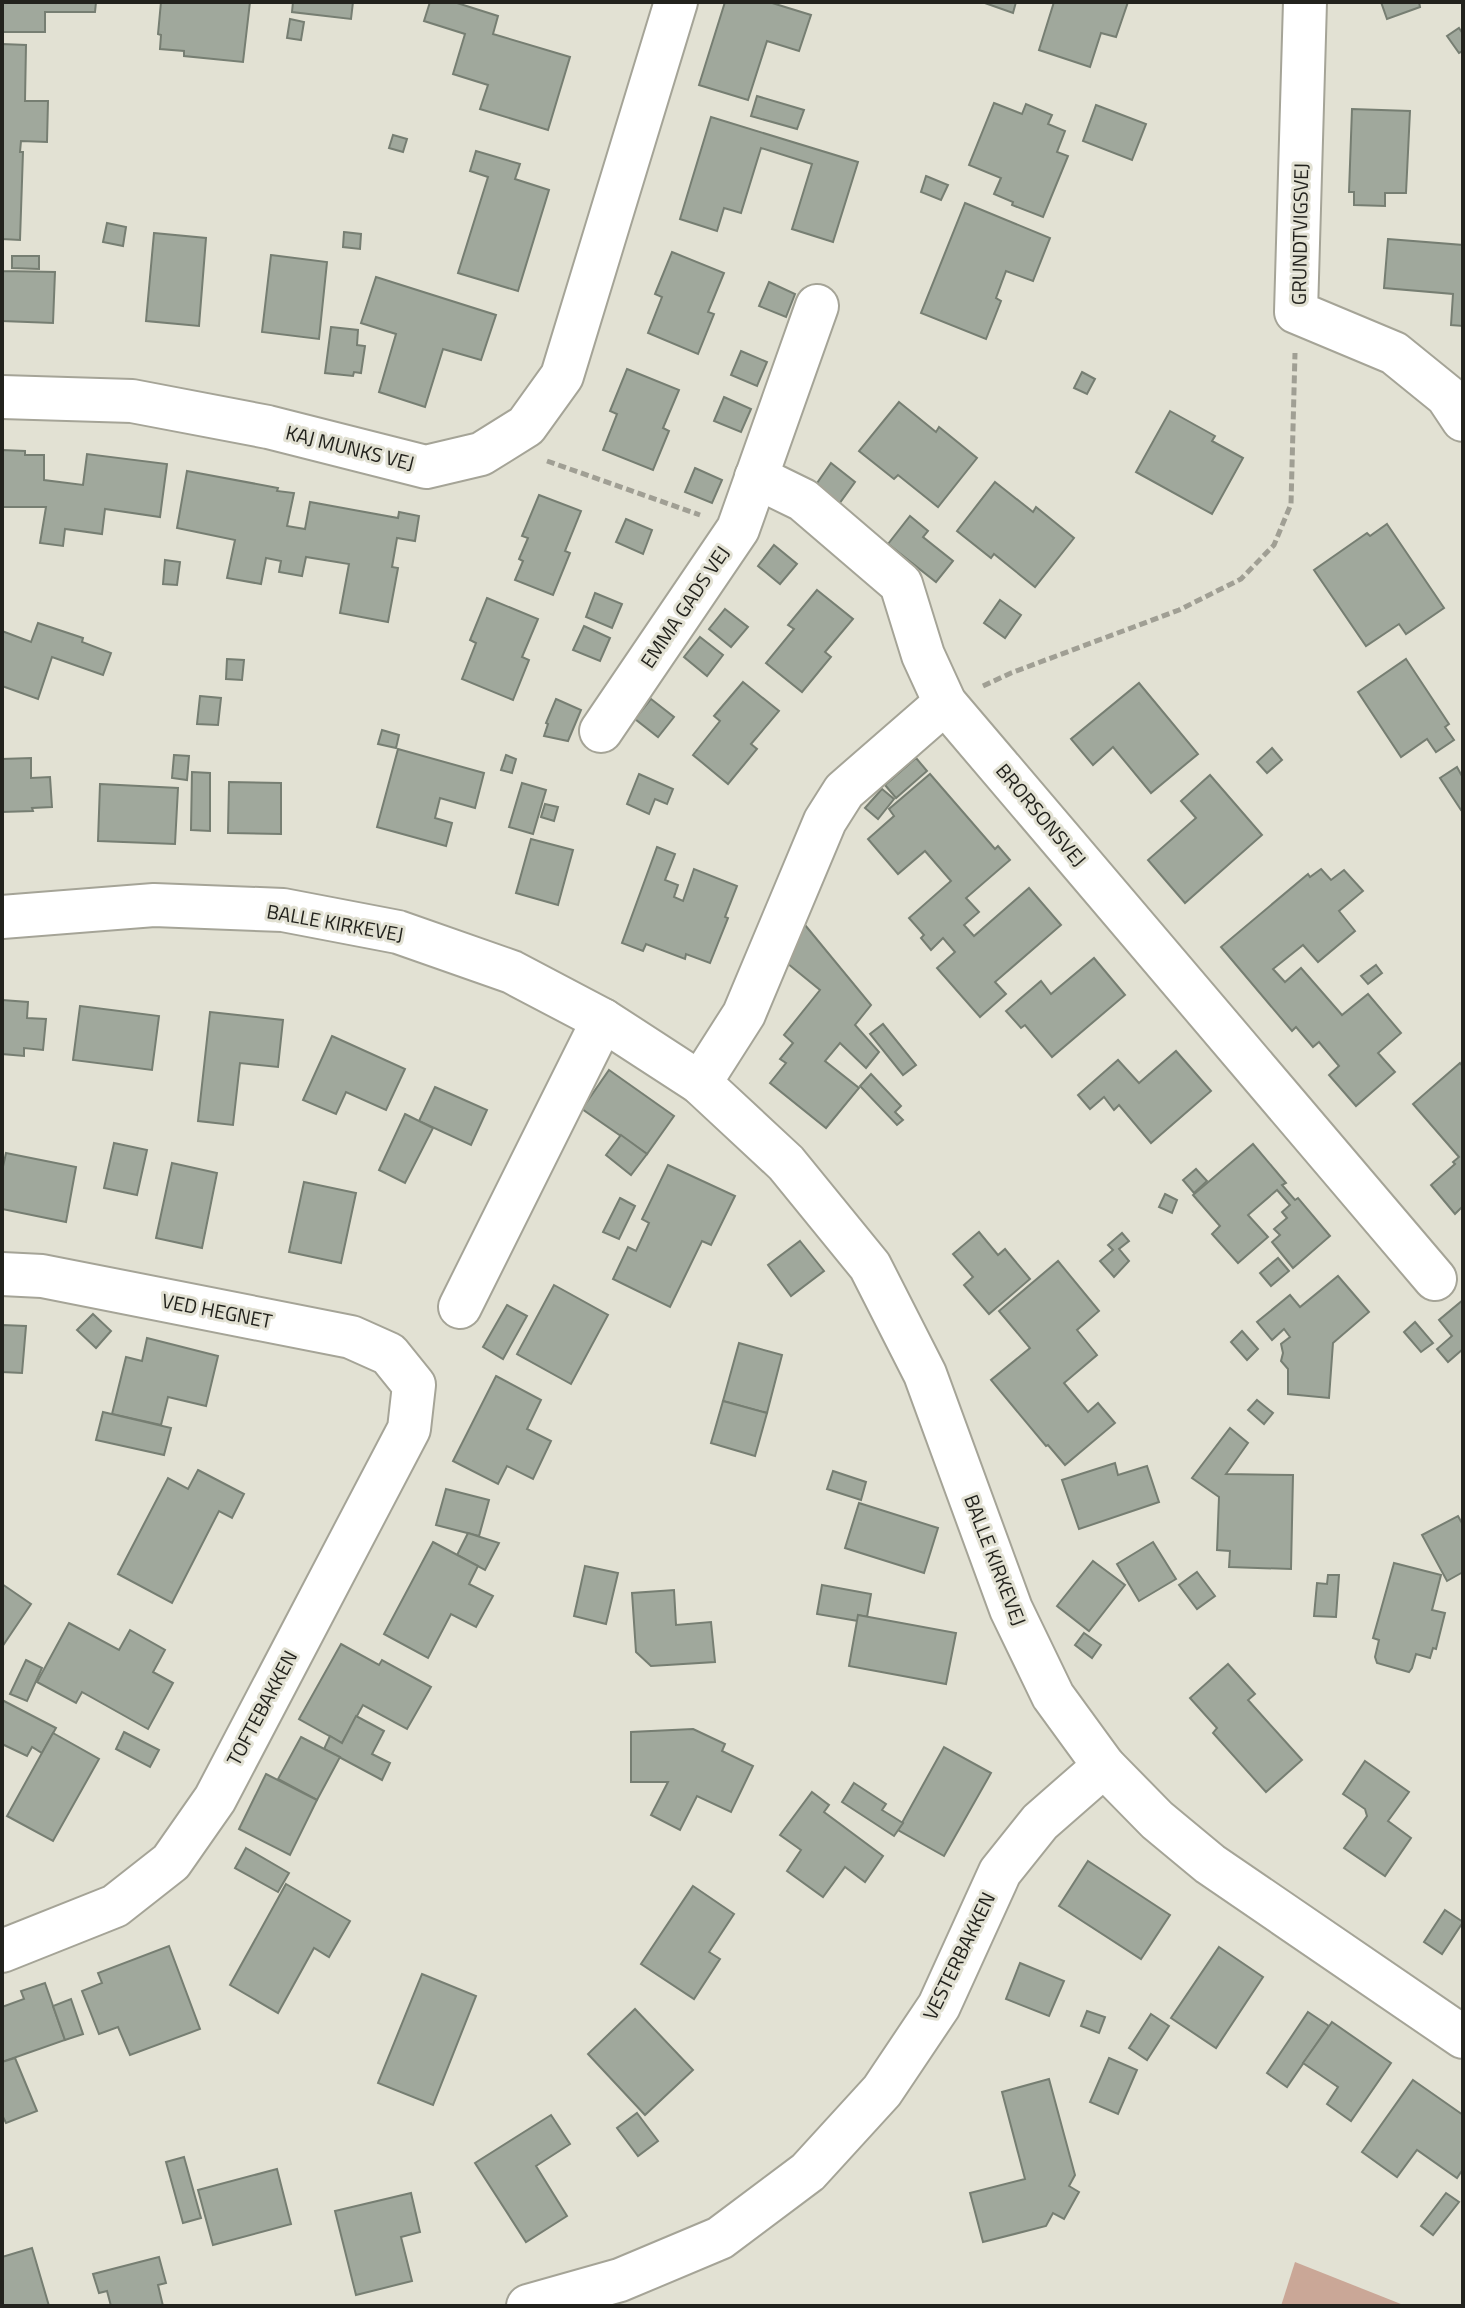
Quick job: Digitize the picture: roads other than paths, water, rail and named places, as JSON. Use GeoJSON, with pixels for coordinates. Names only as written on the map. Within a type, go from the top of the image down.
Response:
{"type":"FeatureCollection","features":[{"type":"Feature","properties":{"kind":"street","name":"KAJ MUNKS VEJ"},"geometry":{"type":"LineString","coordinates":[[2,397],[132,401],[268,427],[426,467],[481,454],[526,426],[562,376],[676,2]]}},
{"type":"Feature","properties":{"kind":"street","name":"GRUNDTVIGSVEJ"},"geometry":{"type":"LineString","coordinates":[[1305,2],[1296,312],[1394,353],[1447,396],[1463,420]]}},
{"type":"Feature","properties":{"kind":"street","name":"EMMA GADS VEJ"},"geometry":{"type":"LineString","coordinates":[[601,731],[738,529],[817,306]]}},
{"type":"Feature","properties":{"kind":"street"},"geometry":{"type":"LineString","coordinates":[[700,1083],[744,1014],[825,821],[844,791],[945,703],[923,655],[901,584],[803,500],[756,477]]}},
{"type":"Feature","properties":{"kind":"street","name":"BRORSONSVEJ"},"geometry":{"type":"LineString","coordinates":[[945,703],[1435,1279]]}},
{"type":"Feature","properties":{"kind":"street","name":"BALLE KIRKEVEJ"},"geometry":{"type":"LineString","coordinates":[[2,917],[154,905],[283,910],[398,932],[512,972],[603,1020],[700,1083],[786,1163],[870,1266],[925,1374],[1011,1609],[1053,1696],[1104,1766],[1157,1820],[1210,1864],[1463,2037]]}},
{"type":"Feature","properties":{"kind":"street"},"geometry":{"type":"LineString","coordinates":[[460,1307],[603,1020]]}},
{"type":"Feature","properties":{"kind":"street","name":"VED HEGNET"},"geometry":{"type":"LineString","coordinates":[[2,1274],[42,1276],[351,1337],[389,1354],[414,1385]]}},
{"type":"Feature","properties":{"kind":"street","name":"TOFTEBAKKEN"},"geometry":{"type":"LineString","coordinates":[[6,1940],[115,1906],[171,1862],[215,1799],[409,1429],[414,1385]]}},
{"type":"Feature","properties":{"kind":"street","name":"VESTERBAKKEN"},"geometry":{"type":"LineString","coordinates":[[528,2306],[620,2280],[720,2238],[808,2172],[882,2091],[939,2006],[1000,1872],[1040,1822],[1104,1766]]}}]}
